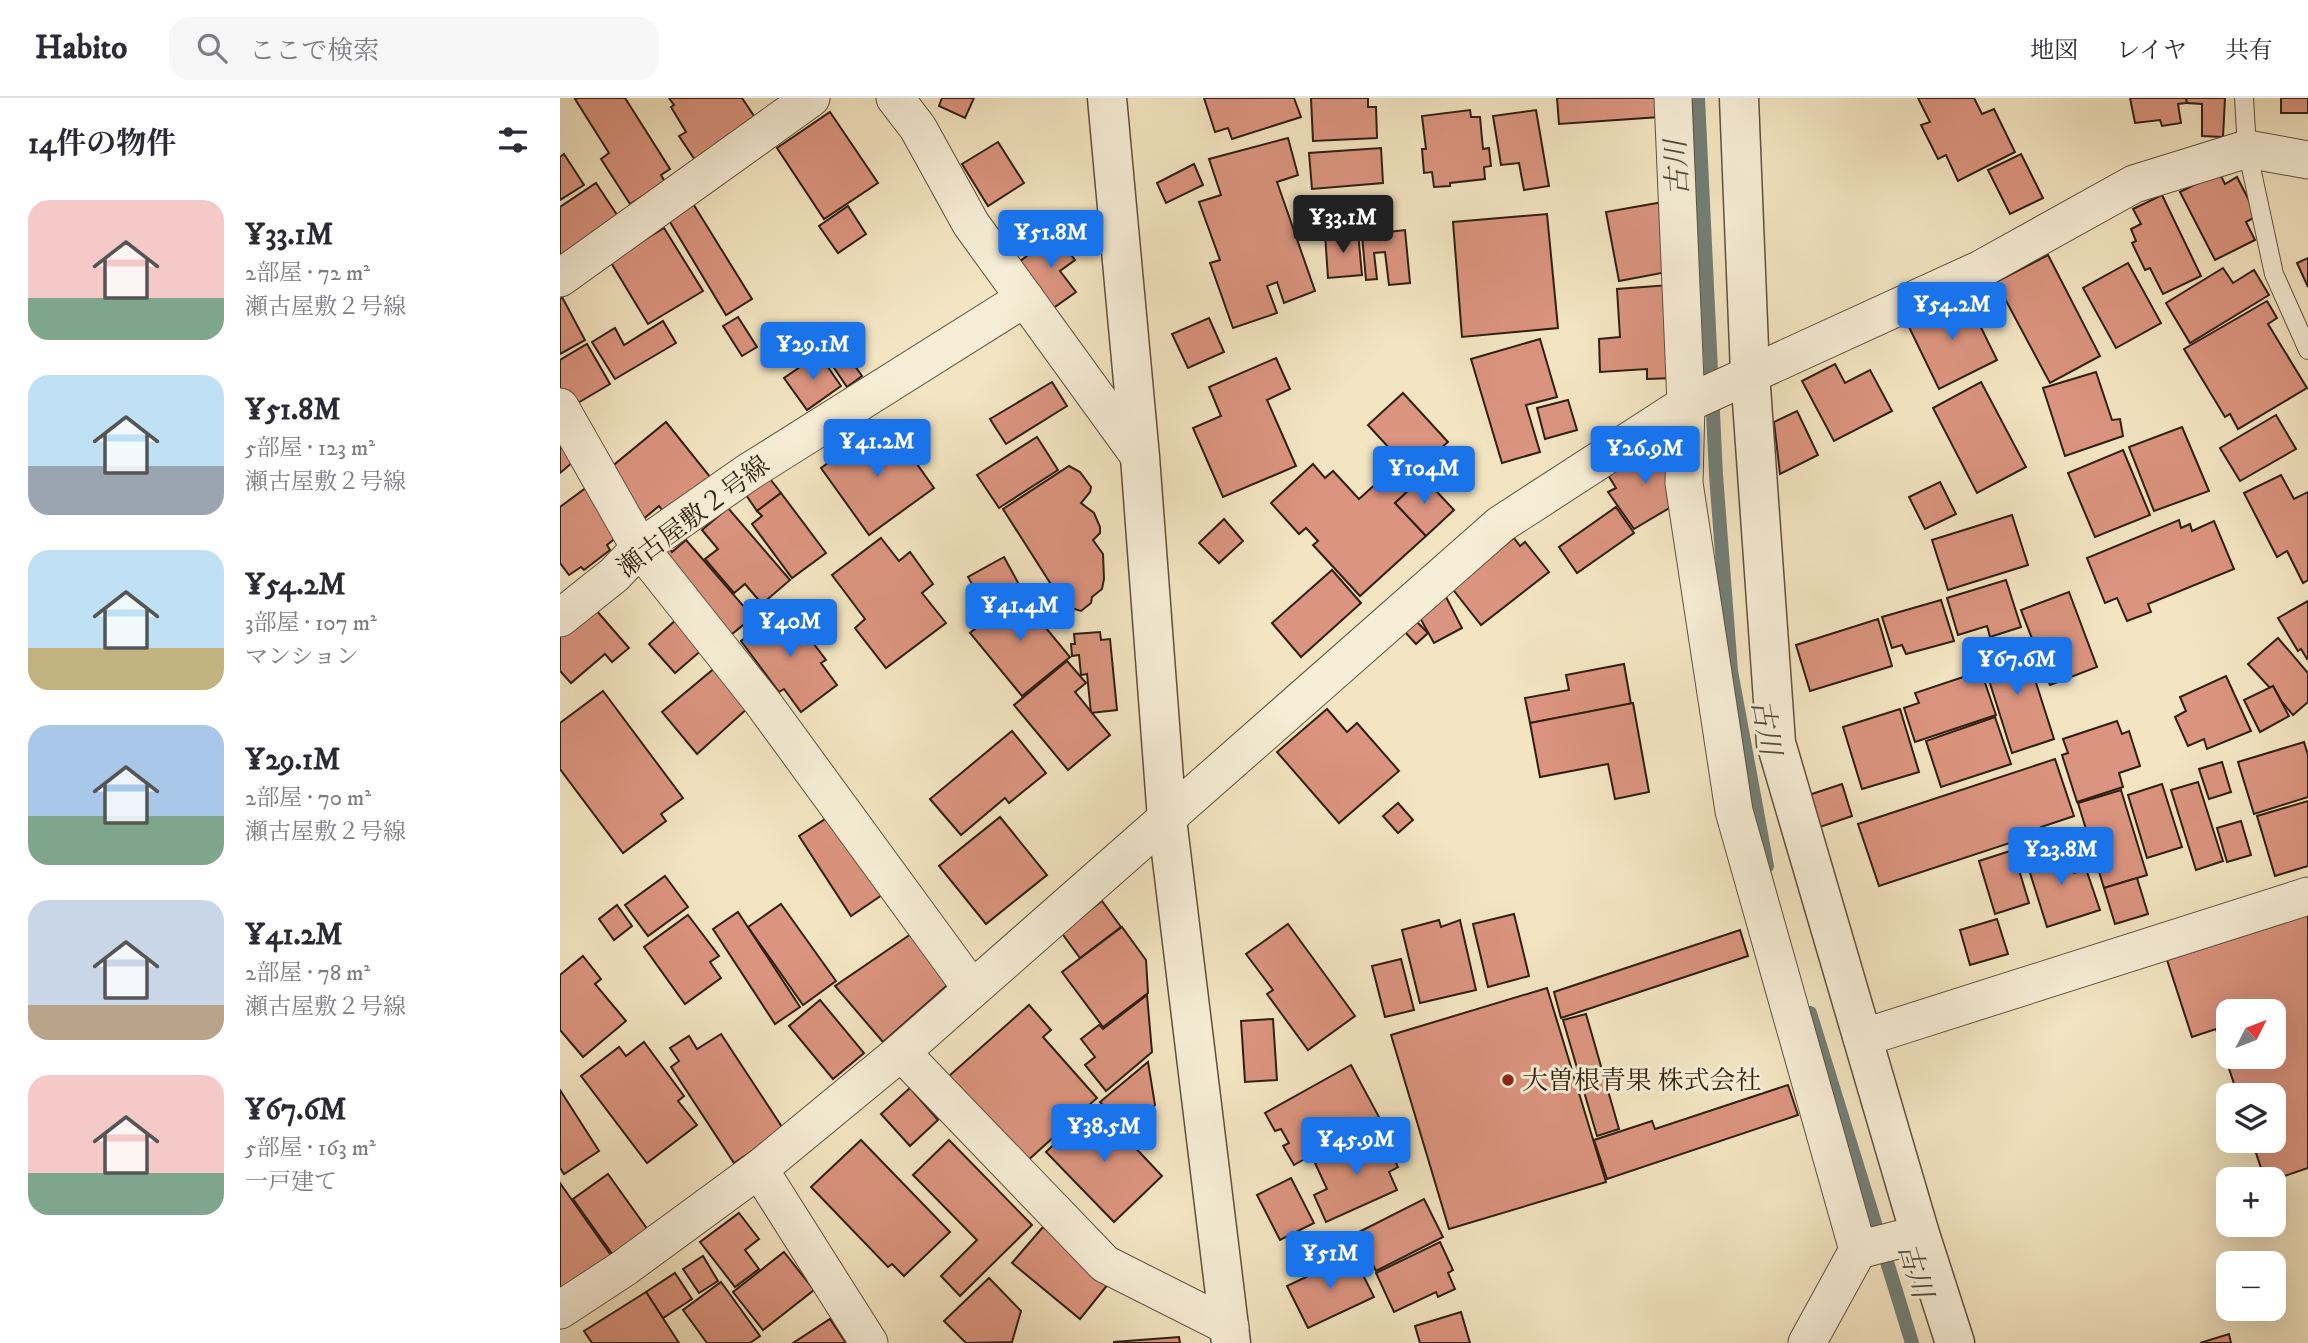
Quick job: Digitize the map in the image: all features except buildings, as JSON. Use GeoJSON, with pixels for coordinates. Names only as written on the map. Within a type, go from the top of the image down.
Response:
{"type":"FeatureCollection","features":[{"type":"Feature","properties":{"kind":"street"},"geometry":{"type":"LineString","coordinates":[[560,278],[811,98]]}},
{"type":"Feature","properties":{"kind":"street"},"geometry":{"type":"LineString","coordinates":[[895,98],[923,113],[971,223],[1140,457]]}},
{"type":"Feature","properties":{"kind":"street"},"geometry":{"type":"LineString","coordinates":[[1107,98],[1140,457],[1167,819],[1230,1335]]}},
{"type":"Feature","properties":{"kind":"street"},"geometry":{"type":"LineString","coordinates":[[1673,98],[1692,401],[1684,483],[1734,811],[1887,1243],[1955,1343]]}},
{"type":"Feature","properties":{"kind":"street"},"geometry":{"type":"LineString","coordinates":[[1739,98],[1741,377],[1776,743],[1863,1038],[1887,1243],[1807,1343]]}},
{"type":"Feature","properties":{"kind":"street"},"geometry":{"type":"LineString","coordinates":[[560,1310],[624,1268],[759,1170],[901,1052],[1501,524],[1692,401],[1981,269],[2134,184],[2247,149],[2308,160]]}},
{"type":"Feature","properties":{"kind":"street","name":"瀬古屋敷２号線"},"geometry":{"type":"LineString","coordinates":[[560,618],[614,575],[640,548],[747,473],[1025,298]]}},
{"type":"Feature","properties":{"kind":"street"},"geometry":{"type":"LineString","coordinates":[[560,407],[640,548],[764,703],[972,989]]}},
{"type":"Feature","properties":{"kind":"street"},"geometry":{"type":"LineString","coordinates":[[1863,1038],[2308,896]]}},
{"type":"Feature","properties":{"kind":"street"},"geometry":{"type":"LineString","coordinates":[[901,1052],[1105,1264],[1230,1335]]}},
{"type":"Feature","properties":{"kind":"street"},"geometry":{"type":"LineString","coordinates":[[759,1170],[869,1343]]}},
{"type":"Feature","properties":{"kind":"lane"},"geometry":{"type":"LineString","coordinates":[[2244,98],[2247,149],[2274,274],[2308,350]]}},
{"type":"Feature","properties":{"kind":"waterway","name":"古川"},"geometry":{"type":"LineString","coordinates":[[1698,98],[1716,475],[1731,671],[1767,866]]}},
{"type":"Feature","properties":{"kind":"waterway","name":"古川"},"geometry":{"type":"LineString","coordinates":[[1810,1013],[1912,1343]]}},
{"type":"Feature","properties":{"kind":"place","name":"大曽根青果 株式会社"},"geometry":{"type":"Point","coordinates":[1508,1080]}}]}
